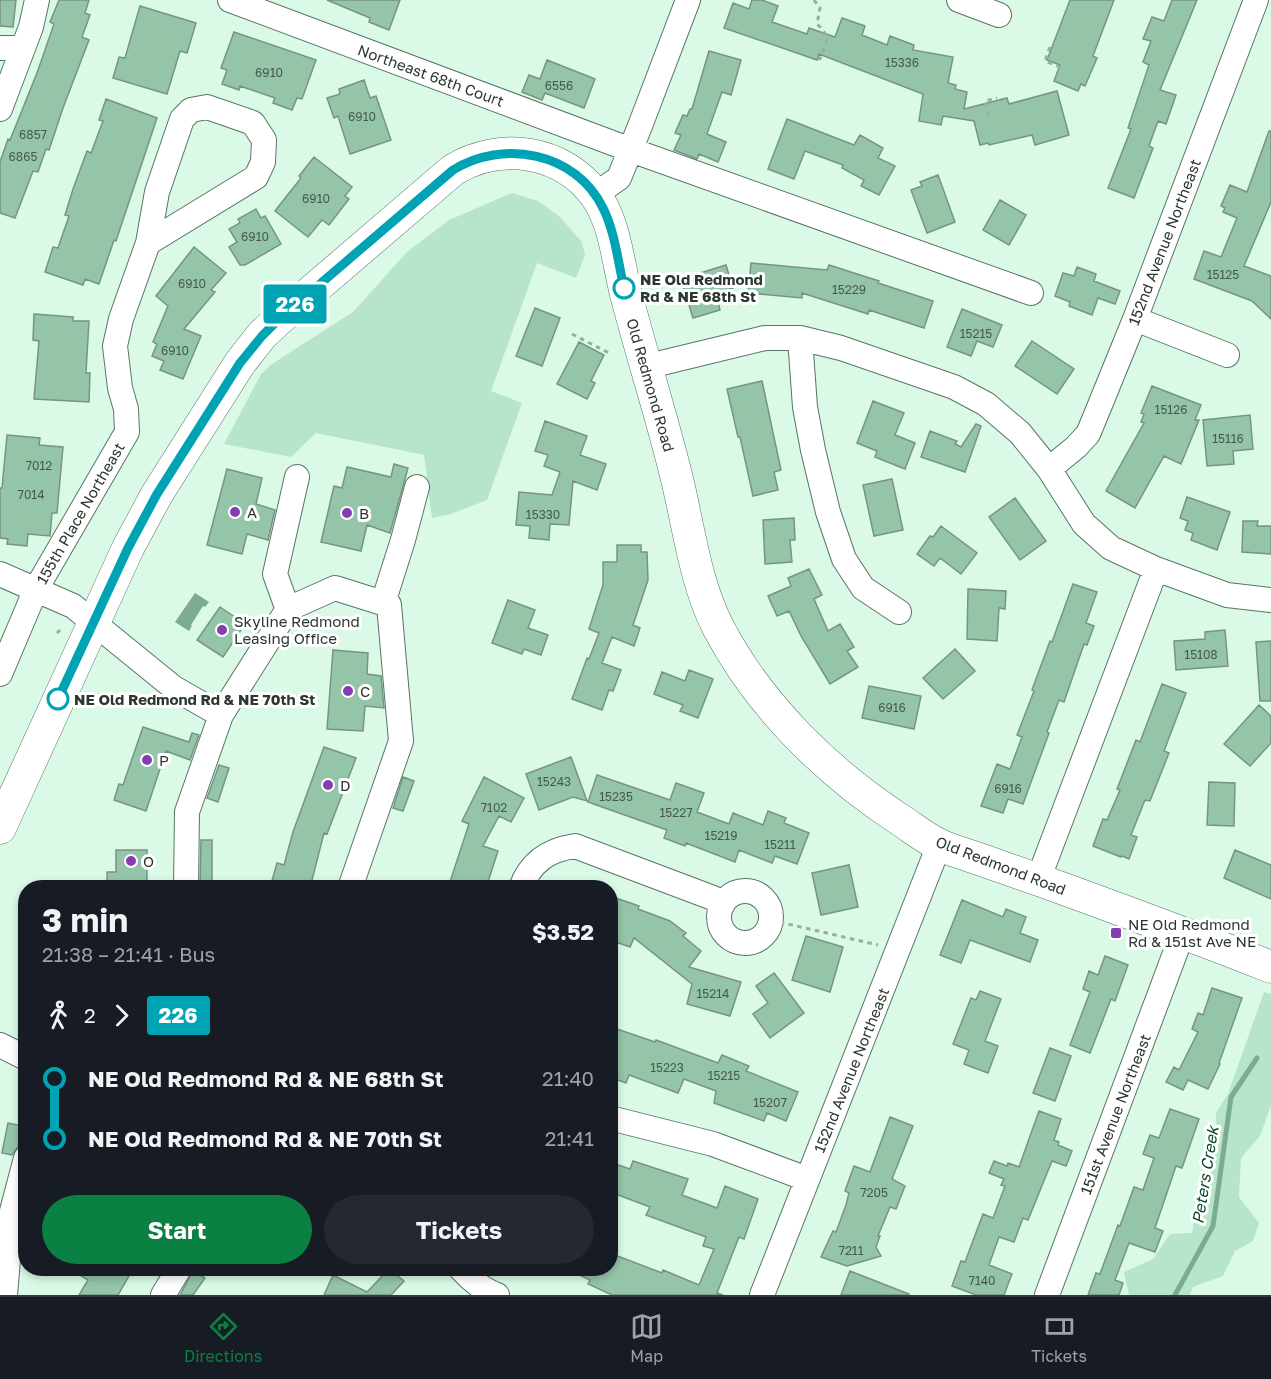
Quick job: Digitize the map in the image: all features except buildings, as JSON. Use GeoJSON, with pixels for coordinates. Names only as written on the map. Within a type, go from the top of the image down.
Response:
{"type":"FeatureCollection","features":[{"type":"Feature","properties":{"kind":"main road","name":"Old Redmond Road"},"geometry":{"type":"LineString","coordinates":[[0,828],[128,548],[157,494],[208,412],[253,346],[284,314],[425,192],[466,162],[485,155],[517,153],[534,155],[566,167],[595,195],[609,224],[645,367],[677,478],[706,597],[719,627],[762,696],[800,737],[821,758],[883,808],[939,845],[1183,932],[1271,966]]}},
{"type":"Feature","properties":{"kind":"street"},"geometry":{"type":"LineString","coordinates":[[0,109],[11,48],[31,27],[37,0]]}},
{"type":"Feature","properties":{"kind":"street","name":"Northeast 68th Court"},"geometry":{"type":"LineString","coordinates":[[230,0],[631,150],[1031,293]]}},
{"type":"Feature","properties":{"kind":"street"},"geometry":{"type":"LineString","coordinates":[[595,195],[619,178],[688,0]]}},
{"type":"Feature","properties":{"kind":"street"},"geometry":{"type":"LineString","coordinates":[[960,0],[999,15]]}},
{"type":"Feature","properties":{"kind":"street","name":"152nd Avenue Northeast"},"geometry":{"type":"LineString","coordinates":[[1049,469],[1088,434],[1135,319],[1257,0]]}},
{"type":"Feature","properties":{"kind":"street","name":"155th Place Northeast"},"geometry":{"type":"LineString","coordinates":[[0,674],[36,589],[127,432],[126,409],[115,346],[121,319],[148,243],[157,192],[182,119],[191,110],[207,106],[254,123],[264,140],[263,162],[256,177],[148,243]]}},
{"type":"Feature","properties":{"kind":"street"},"geometry":{"type":"LineString","coordinates":[[1135,319],[1227,355]]}},
{"type":"Feature","properties":{"kind":"street"},"geometry":{"type":"LineString","coordinates":[[645,367],[765,338],[800,338],[841,348],[954,387],[986,404],[1020,433],[1049,469],[1084,524],[1099,539],[1127,557],[1227,595],[1271,600]]}},
{"type":"Feature","properties":{"kind":"street"},"geometry":{"type":"LineString","coordinates":[[800,338],[805,407],[813,450],[828,512],[844,559],[863,588],[898,612]]}},
{"type":"Feature","properties":{"kind":"street"},"geometry":{"type":"LineString","coordinates":[[288,610],[275,574],[297,477]]}},
{"type":"Feature","properties":{"kind":"street"},"geometry":{"type":"LineString","coordinates":[[383,603],[404,540],[417,487]]}},
{"type":"Feature","properties":{"kind":"street"},"geometry":{"type":"LineString","coordinates":[[1038,880],[1156,569]]}},
{"type":"Feature","properties":{"kind":"street"},"geometry":{"type":"LineString","coordinates":[[0,574],[73,606],[174,688],[221,716]]}},
{"type":"Feature","properties":{"kind":"street"},"geometry":{"type":"LineString","coordinates":[[186,880],[187,812],[221,716],[288,610],[335,588],[389,605],[401,741],[353,880]]}},
{"type":"Feature","properties":{"kind":"street","name":"152nd Avenue Northeast"},"geometry":{"type":"LineString","coordinates":[[762,1295],[939,845]]}},
{"type":"Feature","properties":{"kind":"street"},"geometry":{"type":"LineString","coordinates":[[524,880],[539,859],[558,849],[575,846],[713,898],[723,904]]}},
{"type":"Feature","properties":{"kind":"street"},"geometry":{"type":"LineString","coordinates":[[748,891],[764,899],[769,907],[771,920],[767,932],[761,938],[753,942],[737,942],[723,932],[719,924],[719,916],[723,904],[732,895],[748,891]]}},
{"type":"Feature","properties":{"kind":"street","name":"151st Avenue Northeast"},"geometry":{"type":"LineString","coordinates":[[1047,1295],[1183,932]]}},
{"type":"Feature","properties":{"kind":"street"},"geometry":{"type":"LineString","coordinates":[[0,1045],[18,1054]]}},
{"type":"Feature","properties":{"kind":"street"},"geometry":{"type":"LineString","coordinates":[[618,1120],[713,1144],[807,1179]]}},
{"type":"Feature","properties":{"kind":"street"},"geometry":{"type":"LineString","coordinates":[[6,1295],[12,1211],[18,1188]]}},
{"type":"Feature","properties":{"kind":"street"},"geometry":{"type":"LineString","coordinates":[[163,1295],[175,1276]]}},
{"type":"Feature","properties":{"kind":"street"},"geometry":{"type":"LineString","coordinates":[[466,1276],[497,1295]]}},
{"type":"Feature","properties":{"kind":"path"},"geometry":{"type":"LineString","coordinates":[[814,0],[820,8],[814,30]]}},
{"type":"Feature","properties":{"kind":"path"},"geometry":{"type":"LineString","coordinates":[[816,22],[828,40],[820,59],[818,58]]}},
{"type":"Feature","properties":{"kind":"path"},"geometry":{"type":"LineString","coordinates":[[1050,47],[1045,61],[1060,67]]}},
{"type":"Feature","properties":{"kind":"path"},"geometry":{"type":"LineString","coordinates":[[988,116],[985,101],[998,98]]}},
{"type":"Feature","properties":{"kind":"path"},"geometry":{"type":"LineString","coordinates":[[572,334],[609,353]]}},
{"type":"Feature","properties":{"kind":"path"},"geometry":{"type":"LineString","coordinates":[[771,920],[883,946]]}},
{"type":"Feature","properties":{"kind":"shaded area"},"geometry":{"type":"Polygon","coordinates":[[[512,193],[538,201],[559,216],[582,242],[585,255],[576,278],[537,263],[491,391],[522,403],[487,500],[451,514],[432,518],[424,455],[316,433],[291,457],[224,444],[261,374],[272,364],[353,312],[407,252],[449,220],[512,193]]]}},
{"type":"Feature","properties":{"kind":"shaded area"},"geometry":{"type":"Polygon","coordinates":[[[195,593],[209,602],[205,607],[203,606],[189,631],[175,622],[195,593]]]}},
{"type":"Feature","properties":{"kind":"shaded area"},"geometry":{"type":"Polygon","coordinates":[[[1264,992],[1271,994],[1271,1106],[1260,1136],[1241,1158],[1239,1197],[1259,1223],[1253,1241],[1235,1251],[1223,1276],[1193,1287],[1190,1295],[1129,1295],[1124,1272],[1153,1259],[1170,1234],[1192,1233],[1199,1190],[1217,1148],[1216,1113],[1228,1094],[1264,992]]]}},
{"type":"Feature","properties":{"kind":"waterway","name":"Peters Creek"},"geometry":{"type":"LineString","coordinates":[[1175,1295],[1213,1226],[1231,1097],[1257,1058]]}},
{"type":"Feature","properties":{"kind":"bus line","name":"226"},"geometry":{"type":"LineString","coordinates":[[58,699],[128,548],[157,494],[240,363],[278,320],[453,170],[466,162],[499,153],[534,155],[566,167],[595,195],[603,209],[609,224],[624,288]]}},
{"type":"Feature","properties":{"kind":"place","name":"NE Old Redmond Rd & NE 68th St"},"geometry":{"type":"Point","coordinates":[624,288]}},
{"type":"Feature","properties":{"kind":"place","name":"A"},"geometry":{"type":"Point","coordinates":[235,512]}},
{"type":"Feature","properties":{"kind":"place","name":"B"},"geometry":{"type":"Point","coordinates":[347,513]}},
{"type":"Feature","properties":{"kind":"place","name":"Skyline Redmond Leasing Office"},"geometry":{"type":"Point","coordinates":[222,630]}},
{"type":"Feature","properties":{"kind":"place","name":"C"},"geometry":{"type":"Point","coordinates":[348,691]}},
{"type":"Feature","properties":{"kind":"place","name":"NE Old Redmond Rd & NE 70th St"},"geometry":{"type":"Point","coordinates":[58,699]}},
{"type":"Feature","properties":{"kind":"place","name":"P"},"geometry":{"type":"Point","coordinates":[147,760]}},
{"type":"Feature","properties":{"kind":"place","name":"D"},"geometry":{"type":"Point","coordinates":[328,785]}},
{"type":"Feature","properties":{"kind":"place","name":"O"},"geometry":{"type":"Point","coordinates":[131,861]}},
{"type":"Feature","properties":{"kind":"place","name":"NE Old Redmond Rd & 151st Ave NE"},"geometry":{"type":"Point","coordinates":[1116,933]}}]}
